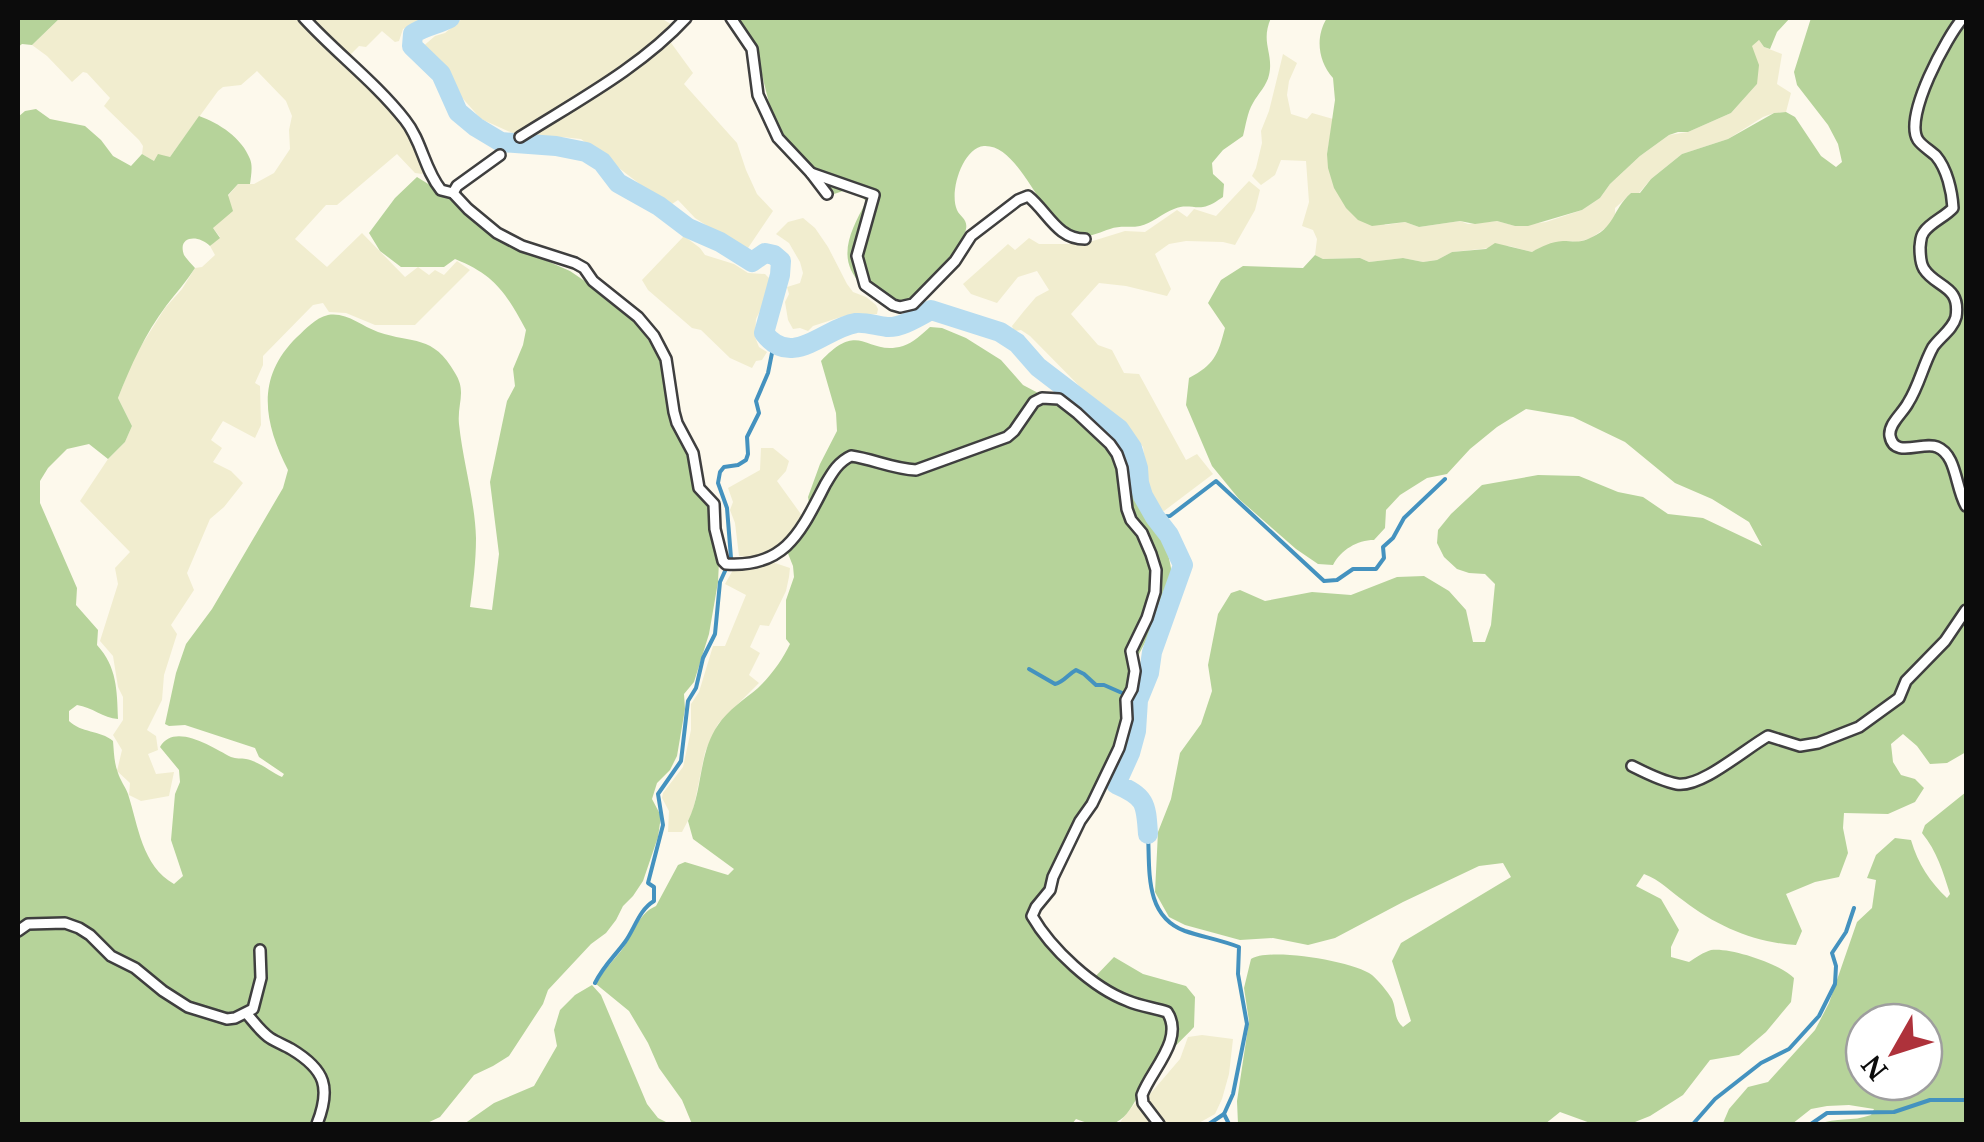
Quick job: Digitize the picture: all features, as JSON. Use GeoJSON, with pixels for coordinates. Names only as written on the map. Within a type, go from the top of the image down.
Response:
{"type":"FeatureCollection","features":[{"type":"Feature","properties":{"kind":"street"},"geometry":{"type":"LineString","coordinates":[[304,18],[406,120],[440,190],[453,193],[498,233],[584,268],[654,336],[666,359],[674,412],[693,453],[699,488],[714,504],[715,529],[726,564],[765,561],[778,555],[801,531],[837,466],[851,456],[916,470],[1006,437],[1034,402],[1050,398],[1077,413],[1110,444],[1122,468],[1131,520],[1142,533],[1156,570],[1155,592],[1131,651],[1135,671],[1119,748],[1050,890],[1032,916],[1062,956],[1091,979],[1126,1001],[1171,1016],[1170,1041],[1142,1095],[1142,1103],[1159,1124]]}},
{"type":"Feature","properties":{"kind":"street"},"geometry":{"type":"LineString","coordinates":[[520,137],[637,60],[686,18]]}},
{"type":"Feature","properties":{"kind":"street"},"geometry":{"type":"LineString","coordinates":[[731,18],[752,49],[758,95],[772,127],[785,148],[812,173],[827,194]]}},
{"type":"Feature","properties":{"kind":"street"},"geometry":{"type":"LineString","coordinates":[[1963,18],[1933,65],[1916,118],[1918,140],[1940,162],[1953,198],[1953,208],[1924,232],[1922,263],[1952,294],[1956,317],[1936,344],[1909,402],[1892,425],[1890,438],[1904,449],[1932,445],[1948,454],[1966,506]]}},
{"type":"Feature","properties":{"kind":"street"},"geometry":{"type":"LineString","coordinates":[[453,193],[456,186],[500,155]]}},
{"type":"Feature","properties":{"kind":"street"},"geometry":{"type":"LineString","coordinates":[[812,173],[874,195],[858,256],[865,285],[893,305],[913,304],[956,261],[972,236],[1028,196],[1066,235],[1085,239]]}},
{"type":"Feature","properties":{"kind":"street"},"geometry":{"type":"LineString","coordinates":[[1632,766],[1655,778],[1682,785],[1708,777],[1768,736],[1800,746],[1858,727],[1899,698],[1906,681],[1945,641],[1966,610]]}},
{"type":"Feature","properties":{"kind":"street"},"geometry":{"type":"LineString","coordinates":[[18,932],[28,924],[65,923],[80,928],[111,956],[135,968],[178,1002],[226,1019],[253,1009],[261,978],[260,950]]}},
{"type":"Feature","properties":{"kind":"street"},"geometry":{"type":"LineString","coordinates":[[248,1014],[265,1035],[310,1064],[325,1084],[324,1106],[317,1124]]}},
{"type":"Feature","properties":{"kind":"shaded area"},"geometry":{"type":"Polygon","coordinates":[[[60,18],[301,18],[408,128],[426,171],[415,173],[397,154],[337,205],[326,205],[295,239],[327,267],[362,233],[405,277],[418,267],[429,275],[435,270],[444,275],[457,261],[470,270],[415,325],[375,325],[346,313],[329,312],[323,303],[313,305],[263,356],[255,383],[260,386],[261,425],[255,438],[223,421],[211,440],[222,448],[213,462],[243,483],[210,519],[187,573],[194,590],[171,625],[177,634],[164,675],[162,700],[147,730],[156,736],[158,750],[148,754],[156,774],[174,772],[169,796],[141,801],[129,795],[130,783],[117,771],[122,750],[113,735],[123,720],[123,697],[113,656],[100,641],[118,584],[115,568],[130,552],[80,501],[108,459],[125,442],[132,426],[118,398],[134,357],[195,268],[215,255],[210,246],[220,237],[213,228],[228,196],[238,184],[254,184],[274,173],[290,149],[292,116],[286,101],[257,71],[241,85],[218,91],[170,157],[154,161],[142,154],[139,140],[104,106],[110,98],[87,73],[72,82],[32,45],[60,18]]]}},
{"type":"Feature","properties":{"kind":"shaded area"},"geometry":{"type":"Polygon","coordinates":[[[307,18],[425,18],[403,29],[399,41],[382,31],[348,57],[307,18]]]}},
{"type":"Feature","properties":{"kind":"shaded area"},"geometry":{"type":"Polygon","coordinates":[[[463,18],[661,18],[674,26],[576,99],[517,135],[481,119],[457,92],[446,69],[421,48],[463,18]]]}},
{"type":"Feature","properties":{"kind":"shaded area"},"geometry":{"type":"Polygon","coordinates":[[[669,40],[693,73],[684,84],[737,143],[757,194],[773,211],[746,251],[695,218],[678,200],[672,204],[658,198],[581,139],[529,135],[669,40]]]}},
{"type":"Feature","properties":{"kind":"shaded area"},"geometry":{"type":"Polygon","coordinates":[[[1759,40],[1764,47],[1782,54],[1777,84],[1791,93],[1786,112],[1763,117],[1728,139],[1682,154],[1639,193],[1631,193],[1615,208],[1615,219],[1607,227],[1578,242],[1567,241],[1532,252],[1509,246],[1452,252],[1423,262],[1403,258],[1369,262],[1360,258],[1323,259],[1315,255],[1317,239],[1313,230],[1302,226],[1309,202],[1306,161],[1281,160],[1275,175],[1261,185],[1252,176],[1283,54],[1297,63],[1287,95],[1291,114],[1307,119],[1312,113],[1333,119],[1327,154],[1385,225],[1405,222],[1419,227],[1497,221],[1516,226],[1546,222],[1582,210],[1600,198],[1640,156],[1669,135],[1688,132],[1731,113],[1757,84],[1751,46],[1759,40]]]}},
{"type":"Feature","properties":{"kind":"shaded area"},"geometry":{"type":"Polygon","coordinates":[[[1249,181],[1260,190],[1255,210],[1235,245],[1186,241],[1169,244],[1155,254],[1171,289],[1167,296],[1099,283],[1071,314],[1098,345],[1112,350],[1124,373],[1139,374],[1186,460],[1197,454],[1213,474],[1164,511],[1151,501],[1143,447],[1120,419],[1098,405],[1030,336],[1021,330],[1014,331],[1012,326],[1024,311],[1036,297],[1049,290],[1037,271],[1018,277],[997,303],[971,294],[963,284],[1008,244],[1015,250],[1029,238],[1039,244],[1083,244],[1125,231],[1145,232],[1177,210],[1187,217],[1194,209],[1216,216],[1249,181]]]}},
{"type":"Feature","properties":{"kind":"shaded area"},"geometry":{"type":"Polygon","coordinates":[[[803,218],[828,247],[853,292],[876,305],[877,314],[844,316],[808,331],[793,329],[785,302],[787,287],[800,283],[803,273],[789,243],[776,234],[788,222],[803,218]]]}},
{"type":"Feature","properties":{"kind":"shaded area"},"geometry":{"type":"Polygon","coordinates":[[[684,236],[705,255],[770,279],[770,291],[756,319],[755,337],[759,347],[767,352],[752,368],[730,358],[701,330],[692,328],[648,290],[642,280],[684,236]]]}},
{"type":"Feature","properties":{"kind":"shaded area"},"geometry":{"type":"Polygon","coordinates":[[[761,448],[773,448],[789,461],[777,481],[803,517],[800,528],[771,555],[752,558],[739,556],[728,488],[760,470],[761,448]]]}},
{"type":"Feature","properties":{"kind":"shaded area"},"geometry":{"type":"Polygon","coordinates":[[[769,561],[790,568],[786,591],[769,626],[760,625],[750,647],[760,653],[749,675],[759,683],[718,724],[705,752],[693,811],[682,832],[668,832],[669,811],[662,798],[683,767],[691,730],[691,704],[699,692],[713,646],[725,646],[746,595],[725,584],[733,570],[769,561]]]}},
{"type":"Feature","properties":{"kind":"shaded area"},"geometry":{"type":"Polygon","coordinates":[[[1188,1037],[1233,1039],[1222,1099],[1215,1114],[1197,1124],[1164,1124],[1145,1100],[1180,1059],[1188,1037]]]}},
{"type":"Feature","properties":{"kind":"shaded area"},"geometry":{"type":"Polygon","coordinates":[[[1137,1101],[1155,1124],[1119,1124],[1123,1118],[1137,1101]]]}},
{"type":"Feature","properties":{"kind":"green space"},"geometry":{"type":"Polygon","coordinates":[[[18,18],[60,18],[32,45],[18,47],[18,18]]]}},
{"type":"Feature","properties":{"kind":"green space"},"geometry":{"type":"Polygon","coordinates":[[[738,18],[1271,18],[1267,34],[1270,67],[1249,111],[1243,136],[1212,163],[1213,174],[1224,184],[1223,197],[1206,206],[1178,208],[1144,225],[1085,236],[1068,231],[1055,220],[1010,159],[998,149],[976,149],[969,154],[956,183],[955,202],[965,220],[964,236],[924,289],[910,301],[896,302],[873,295],[854,275],[847,255],[848,244],[866,202],[849,189],[834,194],[786,142],[770,107],[755,47],[738,18]]]}},
{"type":"Feature","properties":{"kind":"green space"},"geometry":{"type":"Polygon","coordinates":[[[1327,18],[1790,18],[1777,32],[1770,49],[1759,40],[1752,46],[1759,65],[1757,84],[1731,113],[1688,132],[1669,135],[1640,156],[1600,198],[1582,210],[1528,226],[1460,221],[1419,227],[1405,222],[1372,226],[1358,220],[1334,188],[1327,154],[1335,100],[1333,78],[1320,49],[1327,18]]]}},
{"type":"Feature","properties":{"kind":"green space"},"geometry":{"type":"Polygon","coordinates":[[[1811,18],[1966,18],[1966,752],[1947,763],[1930,764],[1903,734],[1891,744],[1893,762],[1901,775],[1915,779],[1924,788],[1915,802],[1888,814],[1844,813],[1848,853],[1839,877],[1786,894],[1802,931],[1796,945],[1751,937],[1723,925],[1644,874],[1636,886],[1661,899],[1679,930],[1671,957],[1689,962],[1711,950],[1730,951],[1767,962],[1794,978],[1791,1002],[1766,1032],[1739,1055],[1710,1060],[1683,1095],[1650,1116],[1630,1124],[1593,1124],[1560,1112],[1545,1124],[1238,1124],[1237,1101],[1249,1021],[1244,988],[1251,959],[1292,955],[1362,970],[1388,993],[1403,1027],[1411,1021],[1392,961],[1401,943],[1511,877],[1503,863],[1479,866],[1335,938],[1308,945],[1273,938],[1240,940],[1169,917],[1155,892],[1158,832],[1171,799],[1180,753],[1201,724],[1212,691],[1208,665],[1218,614],[1231,593],[1240,590],[1265,601],[1312,592],[1351,595],[1397,577],[1424,576],[1449,591],[1466,610],[1473,642],[1485,642],[1491,625],[1495,584],[1485,574],[1457,569],[1444,557],[1437,543],[1438,530],[1482,485],[1538,475],[1579,476],[1618,492],[1643,497],[1668,514],[1703,518],[1762,546],[1749,522],[1712,499],[1675,483],[1625,442],[1573,417],[1526,409],[1470,449],[1447,474],[1427,478],[1400,495],[1386,510],[1385,528],[1374,540],[1350,547],[1333,565],[1318,564],[1239,499],[1212,466],[1186,405],[1189,378],[1214,358],[1225,328],[1208,303],[1221,280],[1243,266],[1303,268],[1315,255],[1369,262],[1403,258],[1423,262],[1452,252],[1486,249],[1495,243],[1532,252],[1554,242],[1585,240],[1604,230],[1631,193],[1640,193],[1682,154],[1728,139],[1774,113],[1786,112],[1795,117],[1821,156],[1836,167],[1842,162],[1838,144],[1797,85],[1794,72],[1811,18]]]}},
{"type":"Feature","properties":{"kind":"green space"},"geometry":{"type":"Polygon","coordinates":[[[36,109],[50,119],[85,126],[113,156],[131,166],[142,154],[154,161],[158,154],[170,157],[199,116],[236,138],[251,162],[250,184],[238,184],[228,195],[233,211],[213,228],[220,238],[210,246],[195,239],[183,244],[184,255],[195,268],[151,328],[118,398],[132,426],[125,442],[108,459],[89,444],[67,449],[40,481],[40,503],[77,588],[76,605],[98,630],[97,645],[109,662],[116,689],[118,719],[77,705],[69,711],[69,721],[113,741],[117,769],[148,856],[174,884],[183,876],[171,840],[175,794],[180,782],[179,770],[160,747],[166,740],[194,739],[231,757],[255,762],[282,777],[284,774],[259,757],[255,748],[185,725],[165,724],[186,644],[212,609],[283,488],[288,470],[269,418],[269,385],[284,353],[319,319],[341,316],[378,332],[421,342],[439,352],[455,373],[461,392],[459,424],[475,524],[470,607],[492,610],[499,554],[490,482],[507,401],[515,386],[513,369],[526,330],[498,287],[469,265],[455,259],[444,267],[401,267],[380,251],[369,233],[395,198],[417,177],[454,200],[477,223],[506,243],[570,271],[592,286],[634,320],[661,358],[673,420],[708,506],[719,562],[709,634],[694,682],[684,694],[677,756],[657,783],[652,799],[661,816],[658,837],[643,881],[633,896],[606,933],[548,990],[509,1056],[474,1075],[440,1117],[425,1124],[18,1124],[18,117],[36,109]]]}},
{"type":"Feature","properties":{"kind":"green space"},"geometry":{"type":"Polygon","coordinates":[[[930,327],[966,338],[1001,360],[1023,385],[1093,422],[1119,449],[1141,509],[1166,544],[1172,584],[1128,675],[1118,741],[1099,785],[1070,829],[1044,892],[1028,919],[1055,954],[1090,982],[1114,957],[1143,974],[1186,986],[1195,997],[1194,1027],[1156,1067],[1127,1114],[1108,1125],[1076,1119],[1072,1124],[692,1124],[629,1011],[596,984],[640,920],[656,906],[678,865],[685,862],[728,875],[734,869],[693,839],[688,821],[707,748],[718,725],[767,679],[790,644],[786,639],[786,600],[794,577],[787,551],[812,521],[808,497],[837,431],[836,413],[821,361],[845,342],[903,346],[930,327]]]}},
{"type":"Feature","properties":{"kind":"green space"},"geometry":{"type":"Polygon","coordinates":[[[1966,792],[1966,1124],[1819,1124],[1864,1117],[1874,1109],[1849,1105],[1811,1109],[1792,1124],[1724,1124],[1729,1109],[1748,1087],[1768,1082],[1815,1030],[1829,1003],[1857,922],[1872,908],[1876,880],[1867,878],[1876,855],[1895,838],[1911,840],[1930,879],[1947,898],[1950,894],[1936,854],[1922,833],[1925,825],[1966,792]]]}},
{"type":"Feature","properties":{"kind":"green space"},"geometry":{"type":"Polygon","coordinates":[[[592,985],[601,995],[647,1104],[658,1118],[670,1124],[464,1124],[494,1103],[534,1086],[557,1046],[554,1030],[560,1010],[592,985]]]}},
{"type":"Feature","properties":{"kind":"waterway"},"geometry":{"type":"LineString","coordinates":[[450,18],[413,34],[412,46],[441,74],[458,112],[476,127],[501,142],[586,152],[602,162],[618,183],[688,228],[752,262],[765,253],[781,261],[764,333],[775,343],[797,347],[856,323],[892,327],[931,310],[1000,332],[1017,343],[1038,367],[1119,429],[1132,448],[1143,496],[1183,565],[1138,700],[1130,753],[1116,784],[1139,797],[1148,834]]}},
{"type":"Feature","properties":{"kind":"waterway"},"geometry":{"type":"LineString","coordinates":[[595,983],[654,901],[654,887],[648,883],[663,825],[658,794],[681,761],[688,701],[715,634],[720,582],[731,558],[727,508],[718,483],[720,472],[746,460],[747,437],[759,413],[756,401],[768,373],[774,343]]}},
{"type":"Feature","properties":{"kind":"waterway"},"geometry":{"type":"LineString","coordinates":[[1155,517],[1170,516],[1216,481],[1324,581],[1337,580],[1353,569],[1376,569],[1384,558],[1383,547],[1404,518],[1445,479]]}},
{"type":"Feature","properties":{"kind":"waterway"},"geometry":{"type":"LineString","coordinates":[[1029,669],[1055,684],[1076,670],[1096,685],[1138,700]]}},
{"type":"Feature","properties":{"kind":"waterway"},"geometry":{"type":"LineString","coordinates":[[1148,834],[1152,890],[1162,915],[1185,931],[1239,947],[1238,974],[1247,1024],[1233,1094],[1224,1114],[1229,1124]]}},
{"type":"Feature","properties":{"kind":"waterway"},"geometry":{"type":"LineString","coordinates":[[1693,1124],[1715,1099],[1761,1063],[1789,1049],[1819,1016],[1835,984],[1832,953],[1846,932],[1854,908]]}},
{"type":"Feature","properties":{"kind":"waterway"},"geometry":{"type":"LineString","coordinates":[[1811,1124],[1827,1113],[1894,1112],[1930,1100],[1966,1100]]}},
{"type":"Feature","properties":{"kind":"waterway"},"geometry":{"type":"LineString","coordinates":[[1209,1124],[1224,1114]]}}]}
